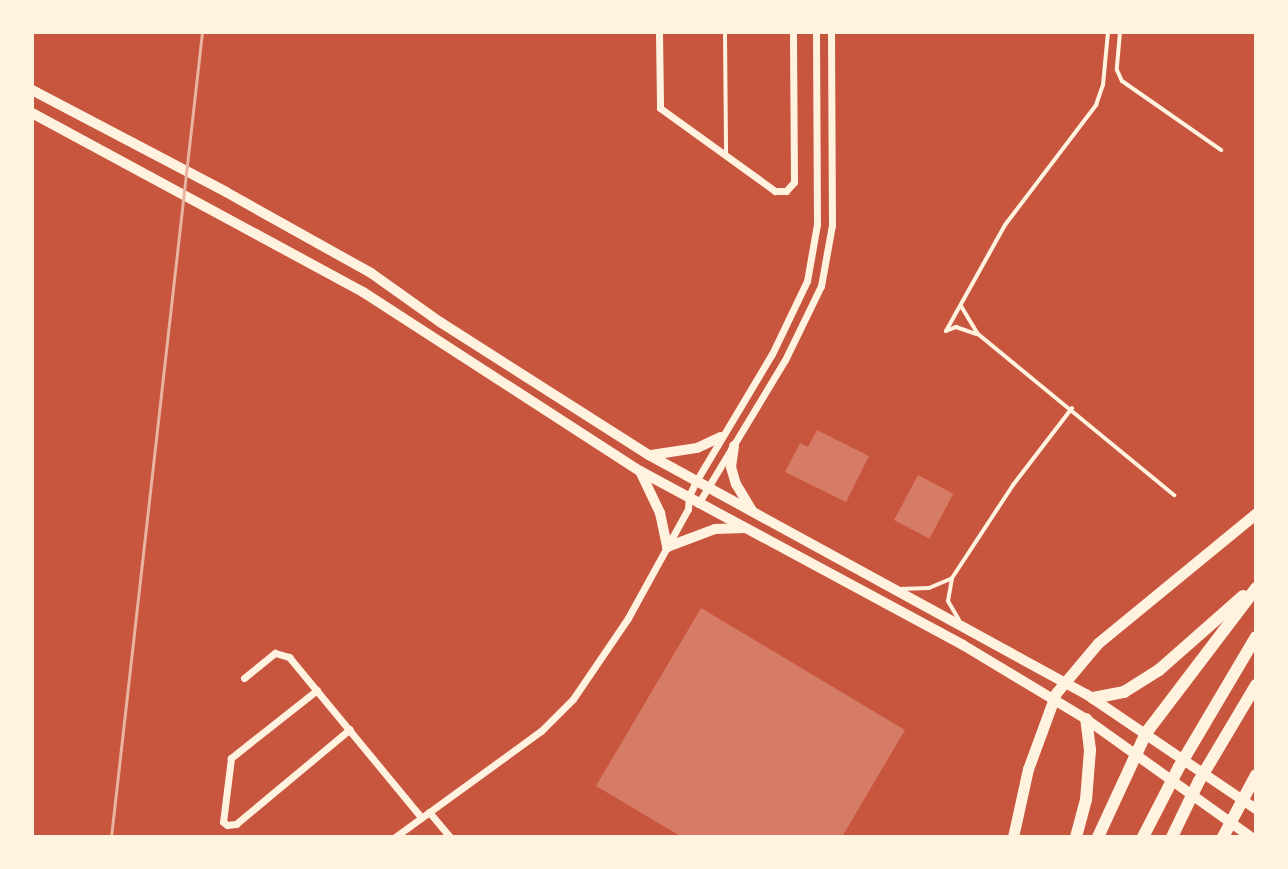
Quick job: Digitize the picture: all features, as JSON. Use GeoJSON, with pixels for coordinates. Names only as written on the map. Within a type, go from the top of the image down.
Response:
{"type":"FeatureCollection","features":[{"type":"Feature","properties":{"kind":"highway"},"geometry":{"type":"LineString","coordinates":[[1090,696],[1124,692],[1159,670],[1256,586]]}},
{"type":"Feature","properties":{"kind":"highway"},"geometry":{"type":"LineString","coordinates":[[1098,837],[1151,736],[1256,586]]}},
{"type":"Feature","properties":{"kind":"highway"},"geometry":{"type":"LineString","coordinates":[[1143,837],[1179,767],[1256,637]]}},
{"type":"Feature","properties":{"kind":"highway"},"geometry":{"type":"LineString","coordinates":[[1172,837],[1199,781],[1256,685]]}},
{"type":"Feature","properties":{"kind":"highway"},"geometry":{"type":"LineString","coordinates":[[1076,837],[1086,800],[1090,750],[1082,717]]}},
{"type":"Feature","properties":{"kind":"highway"},"geometry":{"type":"LineString","coordinates":[[1223,837],[1227,820],[1243,800],[1256,775]]}},
{"type":"Feature","properties":{"kind":"main road"},"geometry":{"type":"LineString","coordinates":[[32,90],[371,273],[440,322],[695,483],[1090,696],[1256,809]]}},
{"type":"Feature","properties":{"kind":"main road"},"geometry":{"type":"LineString","coordinates":[[32,113],[219,211],[363,292],[640,471],[1024,681],[1139,756],[1251,837]]}},
{"type":"Feature","properties":{"kind":"main road"},"geometry":{"type":"LineString","coordinates":[[649,455],[679,453],[721,437]]}},
{"type":"Feature","properties":{"kind":"main road"},"geometry":{"type":"LineString","coordinates":[[734,446],[731,467],[736,484],[754,513]]}},
{"type":"Feature","properties":{"kind":"main road"},"geometry":{"type":"LineString","coordinates":[[640,471],[660,513],[667,547],[715,529],[747,528]]}},
{"type":"Feature","properties":{"kind":"main road"},"geometry":{"type":"LineString","coordinates":[[1013,837],[1028,769],[1056,693],[1098,643],[1256,513]]}},
{"type":"Feature","properties":{"kind":"street"},"geometry":{"type":"LineString","coordinates":[[659,32],[660,108],[775,191],[786,191],[794,182],[793,32]]}},
{"type":"Feature","properties":{"kind":"street"},"geometry":{"type":"LineString","coordinates":[[809,32],[816,59]]}},
{"type":"Feature","properties":{"kind":"street"},"geometry":{"type":"LineString","coordinates":[[395,837],[541,731],[573,699],[628,618],[688,509],[689,496],[695,483],[772,354],[807,281],[817,224],[816,32]]}},
{"type":"Feature","properties":{"kind":"street"},"geometry":{"type":"LineString","coordinates":[[688,509],[701,503],[785,360],[821,286],[832,225],[831,32]]}},
{"type":"Feature","properties":{"kind":"street"},"geometry":{"type":"LineString","coordinates":[[244,678],[280,652],[289,657],[425,814],[450,837]]}},
{"type":"Feature","properties":{"kind":"street"},"geometry":{"type":"LineString","coordinates":[[317,690],[231,758],[223,822],[232,826],[236,824],[350,729]]}},
{"type":"Feature","properties":{"kind":"lane"},"geometry":{"type":"LineString","coordinates":[[725,32],[726,156]]}},
{"type":"Feature","properties":{"kind":"lane"},"geometry":{"type":"LineString","coordinates":[[978,334],[956,327],[946,331],[1005,225],[1096,105],[1103,85],[1108,32]]}},
{"type":"Feature","properties":{"kind":"lane"},"geometry":{"type":"LineString","coordinates":[[1120,32],[1117,70],[1122,81],[1221,150]]}},
{"type":"Feature","properties":{"kind":"lane"},"geometry":{"type":"LineString","coordinates":[[961,306],[978,334],[1072,408],[1174,495]]}},
{"type":"Feature","properties":{"kind":"lane"},"geometry":{"type":"LineString","coordinates":[[961,624],[948,601],[952,578],[1013,485],[1072,408]]}},
{"type":"Feature","properties":{"kind":"lane"},"geometry":{"type":"LineString","coordinates":[[896,589],[929,588],[952,578]]}},
{"type":"Feature","properties":{"kind":"building"},"geometry":{"type":"Polygon","coordinates":[[[817,430],[869,456],[846,502],[785,472],[800,443],[808,447],[817,430]]]}},
{"type":"Feature","properties":{"kind":"building"},"geometry":{"type":"Polygon","coordinates":[[[918,475],[953,494],[929,539],[894,520],[918,475]]]}},
{"type":"Feature","properties":{"kind":"building"},"geometry":{"type":"Polygon","coordinates":[[[701,608],[905,730],[842,837],[682,837],[596,786],[701,608]]]}},
{"type":"Feature","properties":{"kind":"railway"},"geometry":{"type":"LineString","coordinates":[[111,837],[202,32]]}}]}
